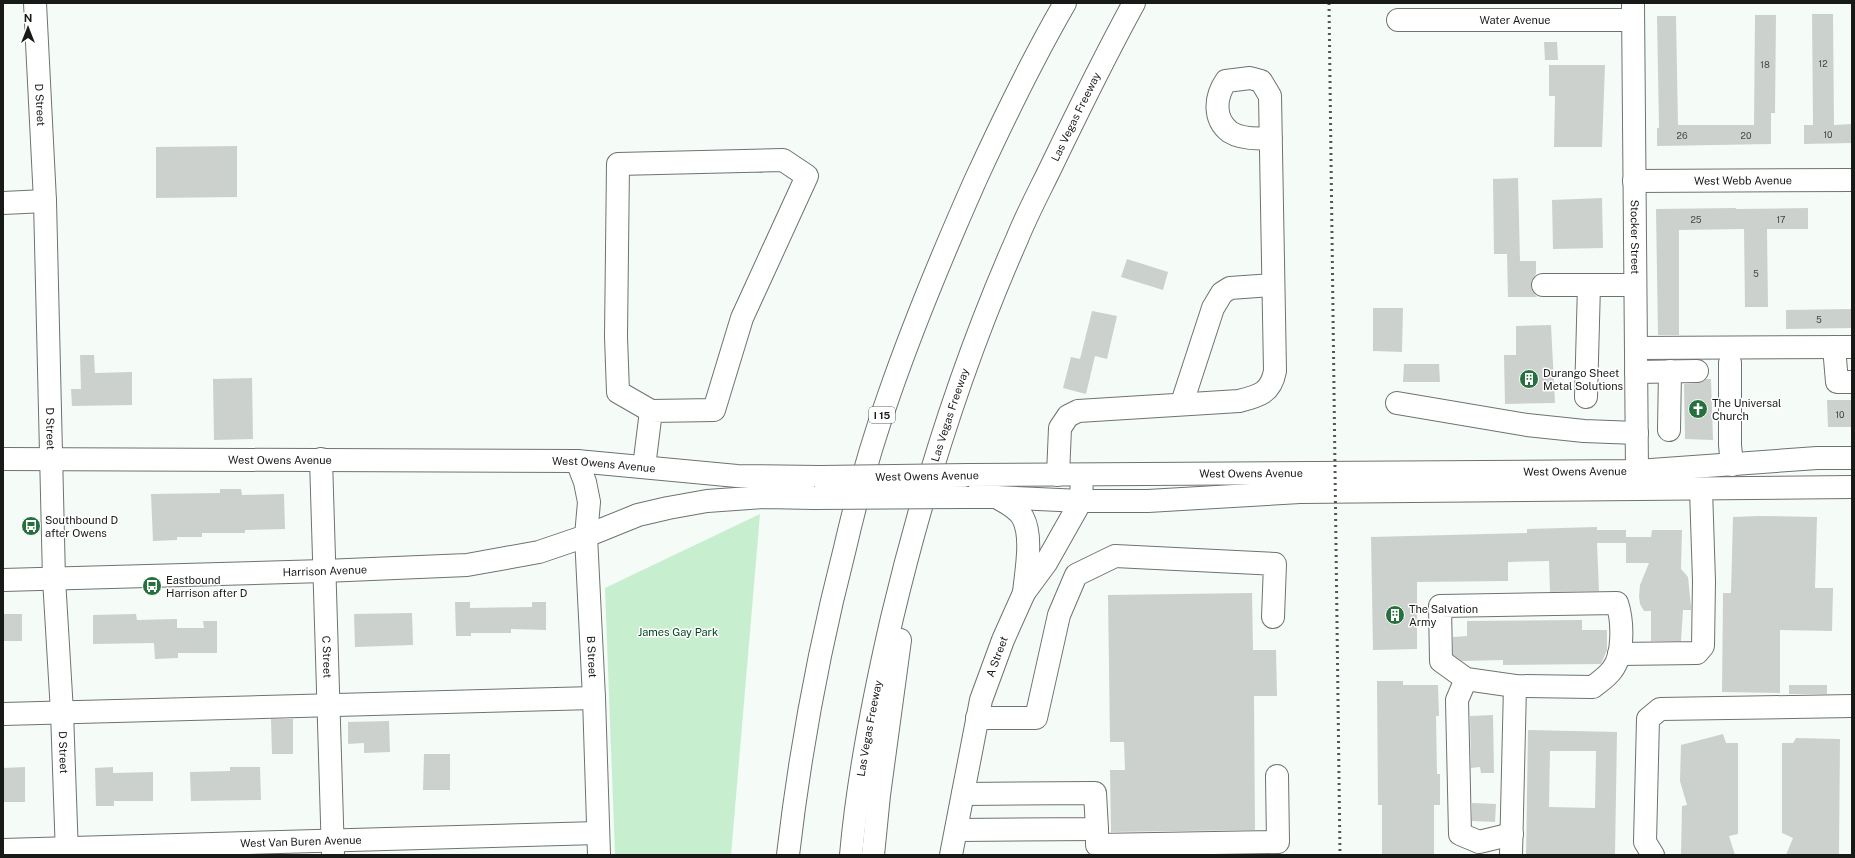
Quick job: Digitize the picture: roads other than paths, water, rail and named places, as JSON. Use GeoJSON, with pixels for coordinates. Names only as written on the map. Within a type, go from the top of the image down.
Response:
{"type":"FeatureCollection","features":[{"type":"Feature","properties":{"kind":"main road","name":"D Street"},"geometry":{"type":"LineString","coordinates":[[35,3],[45,201],[54,578],[62,712],[67,852]]}},
{"type":"Feature","properties":{"kind":"main road","name":"I 15"},"geometry":{"type":"LineString","coordinates":[[788,855],[805,733],[820,651],[851,522],[869,456],[888,396],[923,305],[994,139],[1039,49],[1065,3]]}},
{"type":"Feature","properties":{"kind":"main road","name":"Las Vegas Freeway"},"geometry":{"type":"LineString","coordinates":[[851,855],[858,798],[874,702],[900,586],[942,434],[966,366],[1017,237],[1099,68],[1134,3]]}},
{"type":"Feature","properties":{"kind":"main road","name":"Water Avenue"},"geometry":{"type":"LineString","coordinates":[[1398,20],[1633,12]]}},
{"type":"Feature","properties":{"kind":"main road","name":"Stocker Street"},"geometry":{"type":"LineString","coordinates":[[1633,12],[1637,471]]}},
{"type":"Feature","properties":{"kind":"main road"},"geometry":{"type":"LineString","coordinates":[[1058,475],[1060,428],[1068,416],[1078,411],[1239,401],[1256,396],[1266,390],[1273,382],[1275,371],[1271,138]]}},
{"type":"Feature","properties":{"kind":"main road"},"geometry":{"type":"LineString","coordinates":[[783,160],[807,176],[742,318],[714,410],[651,411],[618,392],[616,337],[618,164],[783,160]]}},
{"type":"Feature","properties":{"kind":"main road","name":"West Webb Avenue"},"geometry":{"type":"LineString","coordinates":[[1634,181],[1852,180]]}},
{"type":"Feature","properties":{"kind":"main road"},"geometry":{"type":"LineString","coordinates":[[3,203],[45,201]]}},
{"type":"Feature","properties":{"kind":"main road"},"geometry":{"type":"LineString","coordinates":[[1182,404],[1213,308],[1222,292],[1230,288],[1273,285]]}},
{"type":"Feature","properties":{"kind":"main road"},"geometry":{"type":"LineString","coordinates":[[1543,285],[1635,286]]}},
{"type":"Feature","properties":{"kind":"main road"},"geometry":{"type":"LineString","coordinates":[[1586,397],[1589,285]]}},
{"type":"Feature","properties":{"kind":"main road"},"geometry":{"type":"LineString","coordinates":[[1636,348],[1843,347],[1837,382],[1852,382]]}},
{"type":"Feature","properties":{"kind":"main road"},"geometry":{"type":"LineString","coordinates":[[1730,363],[1730,445],[1732,465]]}},
{"type":"Feature","properties":{"kind":"main road"},"geometry":{"type":"LineString","coordinates":[[1669,430],[1670,371]]}},
{"type":"Feature","properties":{"kind":"main road"},"geometry":{"type":"LineString","coordinates":[[1636,372],[1697,371]]}},
{"type":"Feature","properties":{"kind":"main road"},"geometry":{"type":"LineString","coordinates":[[1397,403],[1527,426],[1584,431],[1637,432]]}},
{"type":"Feature","properties":{"kind":"main road"},"geometry":{"type":"LineString","coordinates":[[644,467],[651,411]]}},
{"type":"Feature","properties":{"kind":"main road"},"geometry":{"type":"LineString","coordinates":[[1818,458],[1818,488]]}},
{"type":"Feature","properties":{"kind":"main road","name":"West Owens Avenue"},"geometry":{"type":"LineString","coordinates":[[3,459],[577,461],[737,476],[820,477],[1637,471],[1818,458],[1852,458]]}},
{"type":"Feature","properties":{"kind":"main road","name":"C Street"},"geometry":{"type":"LineString","coordinates":[[321,459],[332,848]]}},
{"type":"Feature","properties":{"kind":"main road","name":"B Street"},"geometry":{"type":"LineString","coordinates":[[577,461],[585,482],[589,502],[586,536],[594,698],[599,855]]}},
{"type":"Feature","properties":{"kind":"main road","name":"A Street"},"geometry":{"type":"LineString","coordinates":[[951,855],[980,700],[1003,640],[1024,593],[1046,563],[1081,501],[1082,475]]}},
{"type":"Feature","properties":{"kind":"main road","name":"West Owens Avenue"},"geometry":{"type":"LineString","coordinates":[[638,515],[707,501],[764,497],[996,497],[1081,501],[1148,501],[1300,492],[1852,487]]}},
{"type":"Feature","properties":{"kind":"main road"},"geometry":{"type":"LineString","coordinates":[[1619,654],[1697,653],[1703,646],[1704,581],[1701,489]]}},
{"type":"Feature","properties":{"kind":"main road"},"geometry":{"type":"LineString","coordinates":[[996,497],[1011,506],[1023,517],[1028,535],[1024,593]]}},
{"type":"Feature","properties":{"kind":"main road"},"geometry":{"type":"LineString","coordinates":[[873,855],[884,752],[919,513]]}},
{"type":"Feature","properties":{"kind":"main road","name":"Harrison Avenue"},"geometry":{"type":"LineString","coordinates":[[3,580],[324,571],[467,565],[539,552],[586,536],[638,515]]}},
{"type":"Feature","properties":{"kind":"main road"},"geometry":{"type":"LineString","coordinates":[[977,718],[1036,718],[1059,615],[1076,575],[1115,556],[1275,564],[1273,617]]}},
{"type":"Feature","properties":{"kind":"main road"},"geometry":{"type":"LineString","coordinates":[[1617,603],[1621,616],[1619,654],[1612,670],[1593,687],[1515,686],[1466,679],[1441,661],[1440,606],[1617,603]]}},
{"type":"Feature","properties":{"kind":"main road"},"geometry":{"type":"LineString","coordinates":[[1466,679],[1457,700],[1460,834],[1479,842],[1511,844],[1515,686]]}},
{"type":"Feature","properties":{"kind":"main road"},"geometry":{"type":"LineString","coordinates":[[3,714],[594,698]]}},
{"type":"Feature","properties":{"kind":"main road"},"geometry":{"type":"LineString","coordinates":[[1653,855],[1645,842],[1648,719],[1660,709],[1852,706]]}},
{"type":"Feature","properties":{"kind":"main road"},"geometry":{"type":"LineString","coordinates":[[962,794],[1095,793],[1097,829],[1096,845],[1233,849],[1278,842],[1278,776]]}},
{"type":"Feature","properties":{"kind":"main road"},"geometry":{"type":"LineString","coordinates":[[956,830],[1097,829]]}},
{"type":"Feature","properties":{"kind":"main road","name":"West Van Buren Avenue"},"geometry":{"type":"LineString","coordinates":[[3,850],[67,852],[332,848],[598,833]]}},
{"type":"Feature","properties":{"kind":"railway"},"geometry":{"type":"LineString","coordinates":[[1329,3],[1340,855]]}},
{"type":"Feature","properties":{"kind":"place","name":"Durango Sheet Metal Solutions"},"geometry":{"type":"Point","coordinates":[1529,379]}},
{"type":"Feature","properties":{"kind":"place","name":"The Universal Church"},"geometry":{"type":"Point","coordinates":[1698,409]}},
{"type":"Feature","properties":{"kind":"place","name":"Southbound D after Owens"},"geometry":{"type":"Point","coordinates":[31,526]}},
{"type":"Feature","properties":{"kind":"place","name":"Eastbound Harrison after D"},"geometry":{"type":"Point","coordinates":[152,586]}},
{"type":"Feature","properties":{"kind":"place","name":"The Salvation Army"},"geometry":{"type":"Point","coordinates":[1395,615]}},
{"type":"Feature","properties":{"kind":"park label","name":"James Gay Park"},"geometry":{"type":"Point","coordinates":[678,632]}}]}
